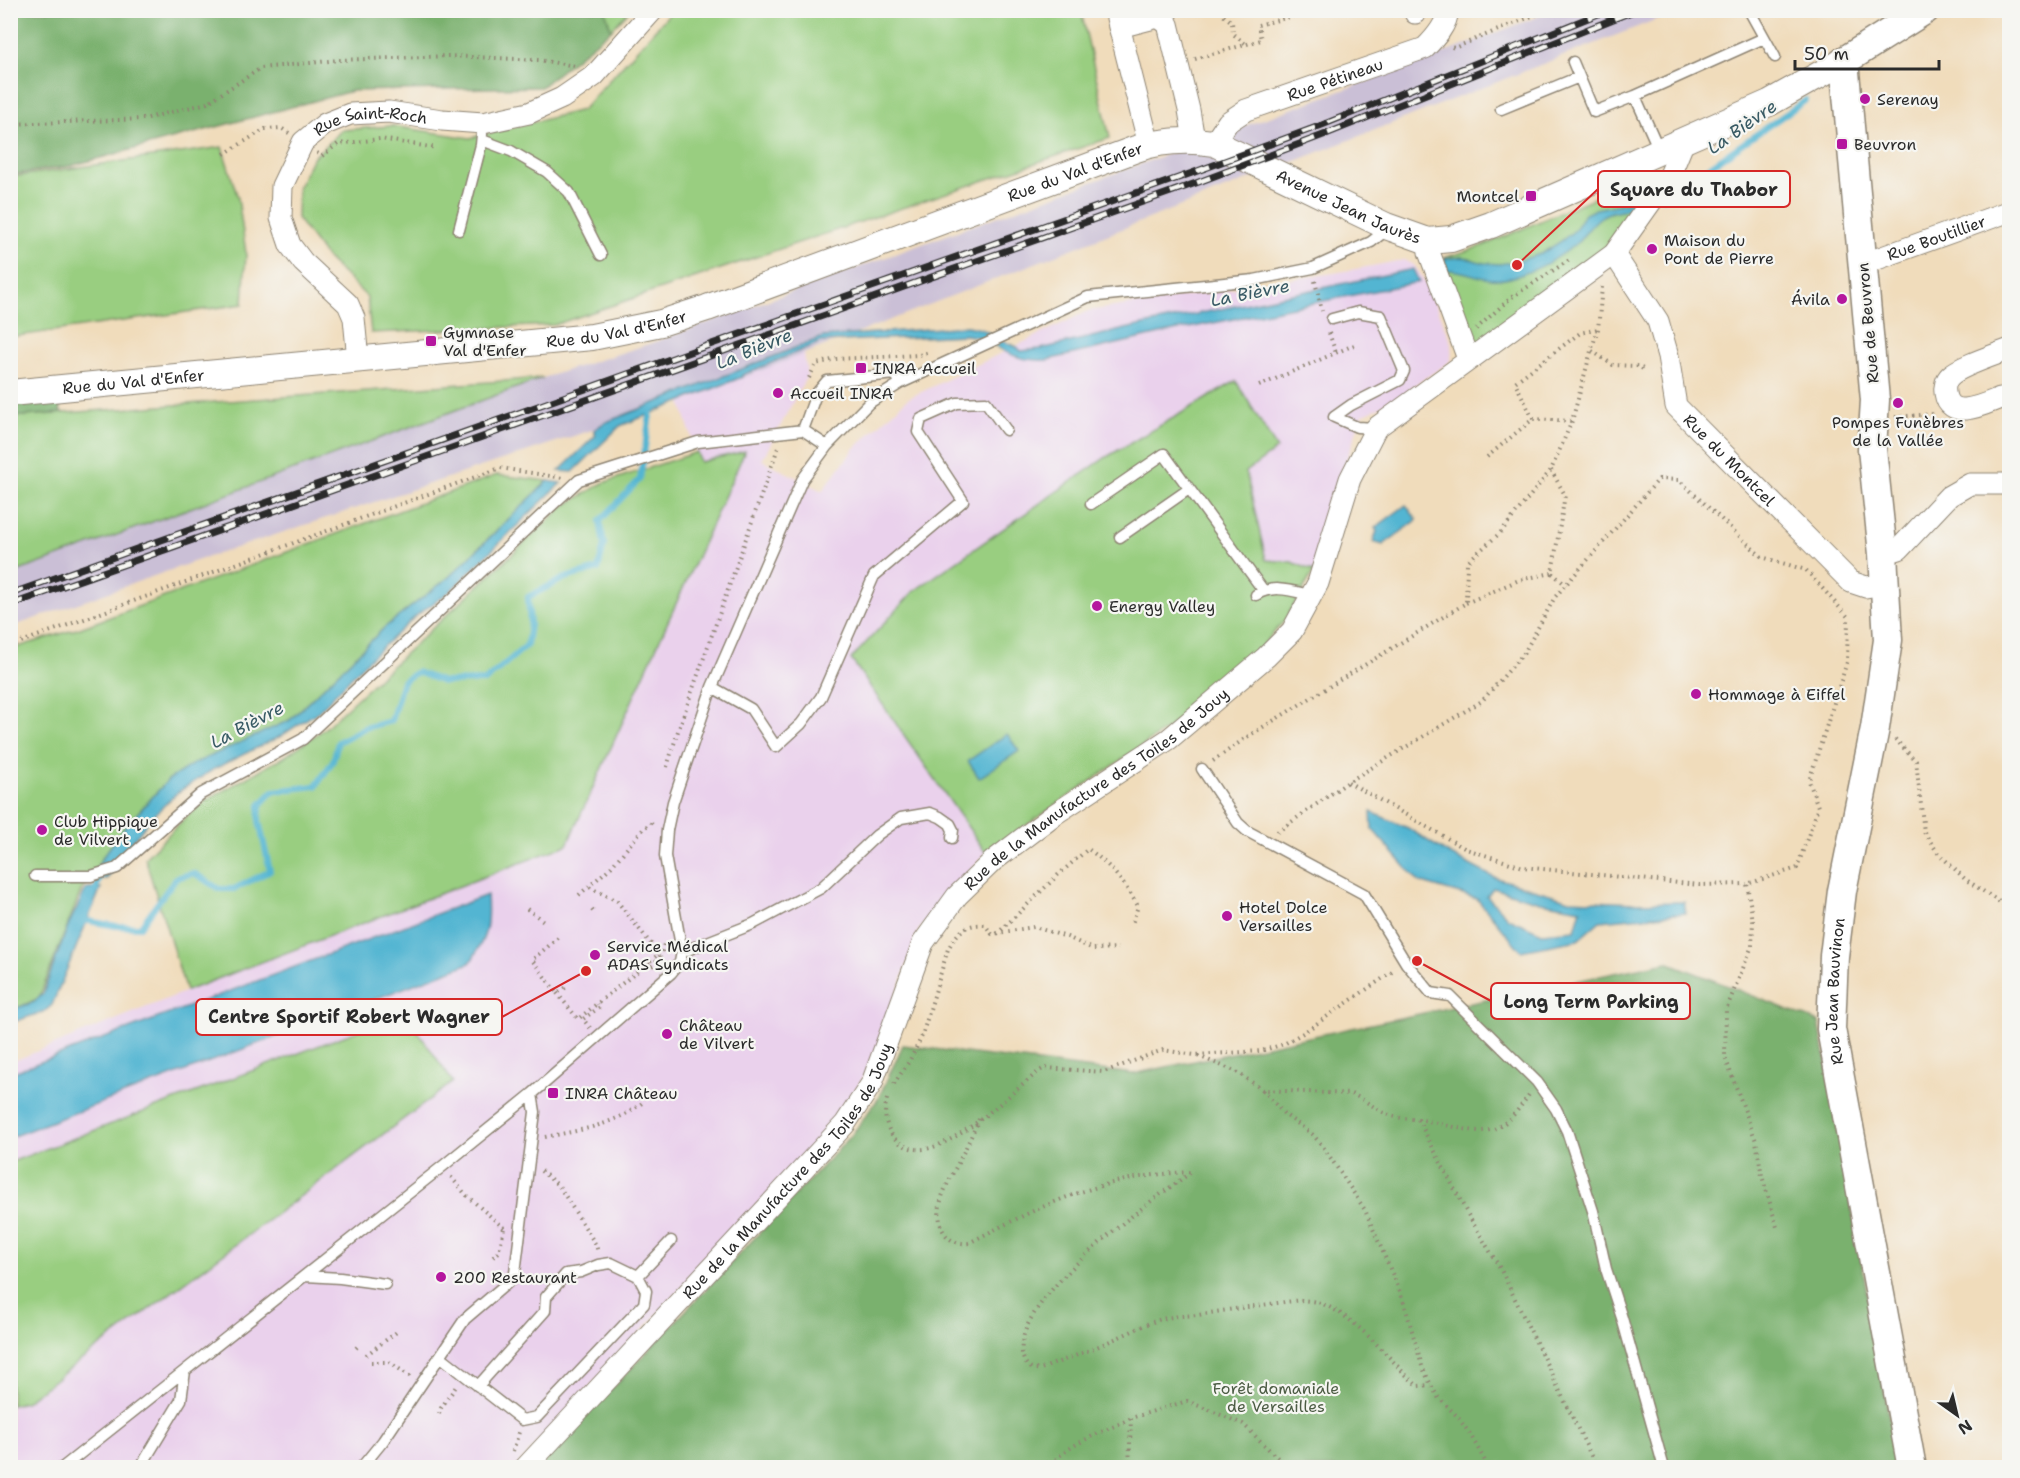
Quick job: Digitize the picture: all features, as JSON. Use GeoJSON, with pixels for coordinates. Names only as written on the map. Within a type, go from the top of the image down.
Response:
{"type":"FeatureCollection","features":[{"type":"Feature","properties":{"kind":"main road","name":"Avenue Jean Jaurès"},"geometry":{"type":"LineString","coordinates":[[1844,61],[1925,10]]}},
{"type":"Feature","properties":{"kind":"main road","name":"Rue de Beuvron"},"geometry":{"type":"LineString","coordinates":[[1844,61],[1875,400],[1872,449],[1884,584]]}},
{"type":"Feature","properties":{"kind":"main road","name":"Rue Jean Bauvinon"},"geometry":{"type":"LineString","coordinates":[[1884,584],[1888,640],[1875,728],[1842,891],[1834,956],[1831,1029],[1912,1467]]}},
{"type":"Feature","properties":{"kind":"street","name":"Rue Saint-Roch"},"geometry":{"type":"LineString","coordinates":[[358,360],[354,318],[348,304],[303,262],[290,245],[281,218],[282,186],[303,142],[325,124],[350,114],[389,112],[442,120],[482,132],[562,98],[594,76],[653,10]]}},
{"type":"Feature","properties":{"kind":"street","name":"Rue Pétineau"},"geometry":{"type":"LineString","coordinates":[[1204,141],[1246,110],[1425,48],[1437,35],[1448,16],[1448,10]]}},
{"type":"Feature","properties":{"kind":"street"},"geometry":{"type":"LineString","coordinates":[[1149,145],[1117,19],[1158,16],[1167,24],[1177,64],[1204,141]]}},
{"type":"Feature","properties":{"kind":"street","name":"Avenue Jean Jaurès"},"geometry":{"type":"LineString","coordinates":[[1204,141],[1386,226],[1428,241],[1451,239],[1491,225],[1769,103],[1844,61]]}},
{"type":"Feature","properties":{"kind":"street","name":"Rue du Val d'Enfer"},"geometry":{"type":"LineString","coordinates":[[10,393],[592,337],[661,323],[1149,145],[1171,140],[1204,141]]}},
{"type":"Feature","properties":{"kind":"street","name":"Rue de la Manufacture des Toiles de Jouy"},"geometry":{"type":"LineString","coordinates":[[518,1464],[845,1124],[872,1083],[923,943],[957,896],[993,861],[1047,821],[1156,749],[1266,657],[1292,632],[1318,583],[1350,479],[1376,428],[1610,257],[1670,175],[1684,141]]}},
{"type":"Feature","properties":{"kind":"street","name":"Rue Boutillier"},"geometry":{"type":"LineString","coordinates":[[1863,264],[2010,211]]}},
{"type":"Feature","properties":{"kind":"street"},"geometry":{"type":"LineString","coordinates":[[1428,241],[1429,252],[1468,359]]}},
{"type":"Feature","properties":{"kind":"street","name":"Rue du Montcel"},"geometry":{"type":"LineString","coordinates":[[1610,257],[1658,321],[1668,356],[1676,406],[1851,582],[1866,587],[1884,584]]}},
{"type":"Feature","properties":{"kind":"street"},"geometry":{"type":"LineString","coordinates":[[2000,398],[1970,409],[1961,409],[1951,404],[1945,395],[1945,384],[1949,376],[1957,371],[2010,349]]}},
{"type":"Feature","properties":{"kind":"street"},"geometry":{"type":"LineString","coordinates":[[1883,554],[1899,549],[1949,496],[1970,484],[2010,484]]}},
{"type":"Feature","properties":{"kind":"lane"},"geometry":{"type":"LineString","coordinates":[[1754,12],[1764,38],[1775,57]]}},
{"type":"Feature","properties":{"kind":"lane"},"geometry":{"type":"LineString","coordinates":[[1573,62],[1594,112],[1764,38]]}},
{"type":"Feature","properties":{"kind":"lane"},"geometry":{"type":"LineString","coordinates":[[1501,109],[1579,76]]}},
{"type":"Feature","properties":{"kind":"lane"},"geometry":{"type":"LineString","coordinates":[[1635,96],[1660,152]]}},
{"type":"Feature","properties":{"kind":"lane"},"geometry":{"type":"LineString","coordinates":[[459,230],[482,132],[547,172],[569,192],[601,255]]}},
{"type":"Feature","properties":{"kind":"lane"},"geometry":{"type":"LineString","coordinates":[[62,1467],[306,1276],[532,1094],[680,962],[682,952],[665,856],[667,830],[673,802],[712,687],[802,480],[827,446],[869,403],[901,383],[1088,297],[1254,280],[1313,268],[1371,242],[1386,226]]}},
{"type":"Feature","properties":{"kind":"lane"},"geometry":{"type":"LineString","coordinates":[[1332,319],[1358,312],[1381,316],[1404,371],[1400,380],[1351,405],[1334,417],[1357,427],[1376,428]]}},
{"type":"Feature","properties":{"kind":"lane"},"geometry":{"type":"LineString","coordinates":[[803,430],[816,394],[827,381],[895,374],[901,383]]}},
{"type":"Feature","properties":{"kind":"lane"},"geometry":{"type":"LineString","coordinates":[[712,687],[751,709],[776,747],[801,724],[821,697],[874,576],[963,501],[918,432],[921,419],[957,403],[986,402],[1006,430]]}},
{"type":"Feature","properties":{"kind":"lane"},"geometry":{"type":"LineString","coordinates":[[35,876],[91,876],[117,868],[201,794],[303,739],[579,480],[698,442],[803,430],[827,446]]}},
{"type":"Feature","properties":{"kind":"lane"},"geometry":{"type":"LineString","coordinates":[[1091,504],[1164,454],[1259,593],[1279,589],[1310,595]]}},
{"type":"Feature","properties":{"kind":"lane"},"geometry":{"type":"LineString","coordinates":[[1120,537],[1189,489]]}},
{"type":"Feature","properties":{"kind":"lane"},"geometry":{"type":"LineString","coordinates":[[1202,769],[1238,823],[1247,831],[1364,894],[1406,963],[1431,993],[1450,996],[1537,1082],[1556,1109],[1567,1131],[1593,1211],[1606,1269],[1664,1467]]}},
{"type":"Feature","properties":{"kind":"lane"},"geometry":{"type":"LineString","coordinates":[[682,952],[753,924],[821,888],[877,835],[901,818],[930,813],[950,824],[952,838]]}},
{"type":"Feature","properties":{"kind":"lane"},"geometry":{"type":"LineString","coordinates":[[361,1467],[383,1441],[465,1319],[512,1279],[515,1273],[535,1112],[532,1094]]}},
{"type":"Feature","properties":{"kind":"lane"},"geometry":{"type":"LineString","coordinates":[[639,1276],[670,1241]]}},
{"type":"Feature","properties":{"kind":"lane"},"geometry":{"type":"LineString","coordinates":[[440,1356],[478,1386],[522,1420],[537,1417],[644,1304],[646,1292],[639,1276],[611,1263],[566,1274],[546,1297],[545,1311],[478,1386]]}},
{"type":"Feature","properties":{"kind":"lane"},"geometry":{"type":"LineString","coordinates":[[306,1276],[385,1284]]}},
{"type":"Feature","properties":{"kind":"lane"},"geometry":{"type":"LineString","coordinates":[[140,1467],[181,1400],[185,1371]]}},
{"type":"Feature","properties":{"kind":"path"},"geometry":{"type":"LineString","coordinates":[[1222,10],[1223,15],[1232,22],[1233,34],[1247,45]]}},
{"type":"Feature","properties":{"kind":"path"},"geometry":{"type":"LineString","coordinates":[[1177,64],[1261,40],[1258,25],[1318,10]]}},
{"type":"Feature","properties":{"kind":"path"},"geometry":{"type":"LineString","coordinates":[[1447,42],[1454,48],[1547,10]]}},
{"type":"Feature","properties":{"kind":"path"},"geometry":{"type":"LineString","coordinates":[[10,124],[144,119],[207,103],[261,68],[339,60],[450,56],[539,60],[600,69]]}},
{"type":"Feature","properties":{"kind":"path"},"geometry":{"type":"LineString","coordinates":[[1466,603],[1467,562],[1500,533],[1551,470],[1572,421],[1598,329],[1610,257]]}},
{"type":"Feature","properties":{"kind":"path"},"geometry":{"type":"LineString","coordinates":[[1316,287],[1320,305]]}},
{"type":"Feature","properties":{"kind":"path"},"geometry":{"type":"LineString","coordinates":[[1533,419],[1515,382],[1580,333],[1598,329]]}},
{"type":"Feature","properties":{"kind":"path"},"geometry":{"type":"LineString","coordinates":[[1259,386],[1354,345]]}},
{"type":"Feature","properties":{"kind":"path"},"geometry":{"type":"LineString","coordinates":[[1592,351],[1613,365],[1638,366],[1643,369]]}},
{"type":"Feature","properties":{"kind":"path"},"geometry":{"type":"LineString","coordinates":[[1873,419],[1937,414],[1951,404]]}},
{"type":"Feature","properties":{"kind":"path"},"geometry":{"type":"LineString","coordinates":[[1487,457],[1533,419],[1572,421]]}},
{"type":"Feature","properties":{"kind":"path"},"geometry":{"type":"LineString","coordinates":[[10,646],[500,468],[579,480]]}},
{"type":"Feature","properties":{"kind":"path"},"geometry":{"type":"LineString","coordinates":[[1551,470],[1565,495],[1552,573]]}},
{"type":"Feature","properties":{"kind":"path"},"geometry":{"type":"LineString","coordinates":[[1264,841],[1348,782],[1482,701],[1524,653],[1555,597],[1659,479],[1679,480],[1762,557],[1806,570],[1848,617],[1847,662],[1809,782],[1818,807],[1797,868],[1747,884],[1699,885],[1522,867],[1466,849],[1348,782]]}},
{"type":"Feature","properties":{"kind":"path"},"geometry":{"type":"LineString","coordinates":[[1552,573],[1566,585]]}},
{"type":"Feature","properties":{"kind":"path"},"geometry":{"type":"LineString","coordinates":[[1202,769],[1250,735],[1466,603],[1519,580],[1552,573]]}},
{"type":"Feature","properties":{"kind":"path"},"geometry":{"type":"LineString","coordinates":[[1893,737],[1916,760],[1924,832],[1938,853],[1965,879],[2010,909]]}},
{"type":"Feature","properties":{"kind":"path"},"geometry":{"type":"LineString","coordinates":[[997,934],[1041,890],[1088,849],[1103,860],[1128,888],[1138,906],[1132,924]]}},
{"type":"Feature","properties":{"kind":"path"},"geometry":{"type":"LineString","coordinates":[[1747,884],[1753,921],[1752,946],[1726,1010],[1725,1057],[1756,1141],[1762,1176],[1777,1227]]}},
{"type":"Feature","properties":{"kind":"path"},"geometry":{"type":"LineString","coordinates":[[558,938],[532,960],[578,1019],[659,954],[616,900],[589,887]]}},
{"type":"Feature","properties":{"kind":"path"},"geometry":{"type":"LineString","coordinates":[[527,909],[545,922]]}},
{"type":"Feature","properties":{"kind":"path"},"geometry":{"type":"LineString","coordinates":[[1118,948],[1093,949],[1068,937],[1034,927],[992,934],[985,925],[965,926],[954,937],[948,949],[922,1035],[910,1060],[888,1092],[884,1108],[885,1123],[890,1133],[904,1146],[924,1150],[938,1145],[956,1136],[1046,1068],[1104,1072],[1163,1050],[1195,1055],[1235,1071],[1263,1090],[1284,1114],[1312,1134],[1322,1145],[1365,1210],[1403,1299],[1422,1366],[1431,1385],[1470,1434],[1489,1467]]}},
{"type":"Feature","properties":{"kind":"path"},"geometry":{"type":"LineString","coordinates":[[1195,1055],[1261,1051],[1284,1044],[1406,963]]}},
{"type":"Feature","properties":{"kind":"path"},"geometry":{"type":"LineString","coordinates":[[557,993],[567,987]]}},
{"type":"Feature","properties":{"kind":"path"},"geometry":{"type":"LineString","coordinates":[[596,1036],[583,1019],[600,1007],[597,1004]]}},
{"type":"Feature","properties":{"kind":"path"},"geometry":{"type":"LineString","coordinates":[[1263,1090],[1351,1094],[1388,1114],[1482,1132],[1500,1127],[1516,1114],[1537,1082]]}},
{"type":"Feature","properties":{"kind":"path"},"geometry":{"type":"LineString","coordinates":[[532,1139],[606,1124],[628,1114],[642,1103]]}},
{"type":"Feature","properties":{"kind":"path"},"geometry":{"type":"LineString","coordinates":[[979,1119],[942,1197],[941,1227],[953,1242],[961,1244],[969,1243],[1025,1214],[1094,1186],[1156,1174],[1192,1172],[1163,1191],[1124,1222],[1053,1287],[1038,1306],[1024,1335],[1021,1350],[1023,1360],[1034,1370],[1162,1319],[1302,1300],[1322,1303],[1336,1310],[1350,1320],[1418,1386],[1431,1385]]}},
{"type":"Feature","properties":{"kind":"path"},"geometry":{"type":"LineString","coordinates":[[1418,1119],[1467,1213],[1500,1268],[1597,1467]]}},
{"type":"Feature","properties":{"kind":"path"},"geometry":{"type":"LineString","coordinates":[[529,1162],[559,1186],[596,1245]]}},
{"type":"Feature","properties":{"kind":"path"},"geometry":{"type":"LineString","coordinates":[[471,1200],[504,1228]]}},
{"type":"Feature","properties":{"kind":"path"},"geometry":{"type":"LineString","coordinates":[[366,1355],[398,1331]]}},
{"type":"Feature","properties":{"kind":"path"},"geometry":{"type":"LineString","coordinates":[[371,1362],[389,1362],[421,1384]]}},
{"type":"Feature","properties":{"kind":"path"},"geometry":{"type":"LineString","coordinates":[[440,1414],[441,1408],[464,1375]]}},
{"type":"Feature","properties":{"kind":"path"},"geometry":{"type":"LineString","coordinates":[[1047,1467],[1066,1449],[1077,1443],[1112,1429],[1131,1418],[1187,1401],[1243,1424],[1288,1467]]}},
{"type":"Feature","properties":{"kind":"path"},"geometry":{"type":"LineString","coordinates":[[1129,1467],[1131,1418]]}},
{"type":"Feature","properties":{"kind":"path"},"geometry":{"type":"LineString","coordinates":[[518,1464],[522,1420]]}},
{"type":"Feature","properties":{"kind":"shaded area"},"geometry":{"type":"Polygon","coordinates":[[[1552,11],[1678,11],[681,402],[196,561],[11,627],[11,574],[543,378],[652,343],[1463,46],[1552,11]]]}},
{"type":"Feature","properties":{"kind":"shaded area"},"geometry":{"type":"Polygon","coordinates":[[[1404,260],[1415,266],[1427,285],[1452,343],[1451,361],[1409,389],[1410,393],[1362,415],[1314,571],[1292,562],[1266,561],[1246,471],[1277,449],[1236,381],[1105,458],[914,591],[852,659],[986,853],[918,931],[876,1056],[837,1121],[515,1467],[11,1468],[11,1062],[209,982],[744,452],[699,462],[681,402],[804,353],[807,376],[762,460],[822,491],[855,448],[907,399],[1088,311],[1404,260]]]}},
{"type":"Feature","properties":{"kind":"green space"},"geometry":{"type":"Polygon","coordinates":[[[605,10],[629,11],[611,30],[605,10]]]}},
{"type":"Feature","properties":{"kind":"green space"},"geometry":{"type":"Polygon","coordinates":[[[605,10],[611,30],[541,87],[352,91],[70,166],[11,175],[11,11],[605,10]]]}},
{"type":"Feature","properties":{"kind":"green space"},"geometry":{"type":"Polygon","coordinates":[[[672,11],[1081,11],[1110,138],[554,325],[371,333],[367,297],[326,257],[297,218],[298,188],[312,159],[342,130],[392,126],[470,138],[582,110],[672,11]]]}},
{"type":"Feature","properties":{"kind":"green space"},"geometry":{"type":"Polygon","coordinates":[[[222,147],[238,198],[246,253],[243,304],[11,337],[11,177],[222,147]]]}},
{"type":"Feature","properties":{"kind":"green space"},"geometry":{"type":"Polygon","coordinates":[[[1642,177],[1647,183],[1608,249],[1468,359],[1444,258],[1485,245],[1642,177]]]}},
{"type":"Feature","properties":{"kind":"green space"},"geometry":{"type":"Polygon","coordinates":[[[543,378],[11,574],[11,417],[543,378]]]}},
{"type":"Feature","properties":{"kind":"green space","name":"Energy Valley"},"geometry":{"type":"Polygon","coordinates":[[[1236,381],[1277,449],[1246,472],[1266,560],[1292,562],[1314,571],[1285,620],[1261,647],[1171,726],[986,853],[851,659],[914,591],[1105,458],[1236,381]]]}},
{"type":"Feature","properties":{"kind":"green space"},"geometry":{"type":"Polygon","coordinates":[[[57,395],[61,413],[11,417],[11,399],[57,395]]]}},
{"type":"Feature","properties":{"kind":"green space"},"geometry":{"type":"Polygon","coordinates":[[[745,451],[567,845],[186,991],[145,858],[186,817],[208,799],[284,757],[324,729],[564,506],[603,483],[697,452],[700,462],[745,451]]]}},
{"type":"Feature","properties":{"kind":"green space"},"geometry":{"type":"Polygon","coordinates":[[[497,475],[548,481],[449,577],[384,628],[290,720],[168,780],[125,827],[102,858],[92,878],[90,874],[81,891],[39,998],[11,1011],[11,649],[80,628],[497,475]]]}},
{"type":"Feature","properties":{"kind":"green space","name":"Forêt domaniale de Versailles"},"geometry":{"type":"Polygon","coordinates":[[[1667,962],[1819,1022],[1898,1468],[537,1468],[851,1136],[878,1099],[903,1045],[1133,1074],[1667,962]]]}},
{"type":"Feature","properties":{"kind":"green space"},"geometry":{"type":"Polygon","coordinates":[[[405,1013],[453,1082],[25,1402],[11,1405],[11,1162],[405,1013]]]}},
{"type":"Feature","properties":{"kind":"water"},"geometry":{"type":"Polygon","coordinates":[[[1637,201],[1632,209],[1612,212],[1601,217],[1579,241],[1547,264],[1529,272],[1510,278],[1493,279],[1447,270],[1444,259],[1462,257],[1484,263],[1499,264],[1541,254],[1575,230],[1585,214],[1596,209],[1637,201]]]}},
{"type":"Feature","properties":{"kind":"water"},"geometry":{"type":"Polygon","coordinates":[[[1413,269],[1419,282],[1173,331],[1047,360],[1019,357],[994,345],[1002,341],[1021,351],[1041,349],[1134,327],[1413,269]]]}},
{"type":"Feature","properties":{"kind":"water"},"geometry":{"type":"Polygon","coordinates":[[[967,326],[993,335],[981,340],[978,337],[965,335],[821,342],[742,375],[742,377],[620,426],[573,472],[559,471],[596,435],[594,430],[604,423],[823,337],[967,326]]]}},
{"type":"Feature","properties":{"kind":"water"},"geometry":{"type":"Polygon","coordinates":[[[548,481],[561,483],[449,592],[417,615],[365,663],[319,711],[281,736],[214,769],[178,792],[153,816],[128,847],[107,879],[92,878],[102,858],[125,827],[168,780],[193,764],[290,720],[384,628],[449,577],[548,481]]]}},
{"type":"Feature","properties":{"kind":"water"},"geometry":{"type":"Polygon","coordinates":[[[1406,505],[1417,520],[1383,545],[1373,542],[1377,531],[1375,528],[1406,505]]]}},
{"type":"Feature","properties":{"kind":"water"},"geometry":{"type":"Polygon","coordinates":[[[1007,734],[1019,751],[979,778],[968,761],[1007,734]]]}},
{"type":"Feature","properties":{"kind":"water"},"geometry":{"type":"Polygon","coordinates":[[[1371,812],[1408,828],[1447,853],[1493,877],[1570,900],[1635,903],[1684,902],[1686,913],[1600,921],[1578,940],[1521,951],[1477,899],[1419,882],[1372,829],[1371,812]],[[1493,888],[1487,896],[1508,918],[1542,933],[1575,930],[1581,909],[1540,902],[1493,888]]]}},
{"type":"Feature","properties":{"kind":"water"},"geometry":{"type":"Polygon","coordinates":[[[101,888],[52,1005],[45,1011],[11,1023],[11,1010],[34,1002],[43,994],[68,926],[86,889],[101,888]]]}},
{"type":"Feature","properties":{"kind":"water"},"geometry":{"type":"Polygon","coordinates":[[[487,895],[486,931],[470,963],[11,1137],[11,1073],[487,895]]]}},
{"type":"Feature","properties":{"kind":"waterway","name":"La Bièvre"},"geometry":{"type":"LineString","coordinates":[[1664,198],[1806,100]]}},
{"type":"Feature","properties":{"kind":"waterway"},"geometry":{"type":"LineString","coordinates":[[83,920],[116,926],[140,927],[176,878],[194,873],[219,889],[234,889],[270,871],[259,821],[260,805],[273,791],[316,786],[333,761],[338,742],[364,728],[391,721],[403,681],[417,672],[443,682],[485,681],[527,645],[530,624],[528,597],[565,578],[598,569],[604,545],[600,521],[640,479],[651,408]]}},
{"type":"Feature","properties":{"kind":"waterway","name":"La Bièvre"},"geometry":{"type":"LineString","coordinates":[[93,895],[103,871]]}},
{"type":"Feature","properties":{"kind":"railway"},"geometry":{"type":"LineString","coordinates":[[10,594],[1192,173],[1322,125],[1608,10]]}},
{"type":"Feature","properties":{"kind":"railway"},"geometry":{"type":"LineString","coordinates":[[10,605],[1196,183],[1326,134],[1636,10]]}},
{"type":"Feature","properties":{"kind":"place","name":"Serenay"},"geometry":{"type":"Point","coordinates":[1865,99]}},
{"type":"Feature","properties":{"kind":"place","name":"Beuvron"},"geometry":{"type":"Point","coordinates":[1842,144]}},
{"type":"Feature","properties":{"kind":"place","name":"Montcel"},"geometry":{"type":"Point","coordinates":[1531,196]}},
{"type":"Feature","properties":{"kind":"place","name":"Maison du Pont de Pierre"},"geometry":{"type":"Point","coordinates":[1652,249]}},
{"type":"Feature","properties":{"kind":"place","name":"Square du Thabor"},"geometry":{"type":"Point","coordinates":[1517,265]}},
{"type":"Feature","properties":{"kind":"place","name":"Ávila"},"geometry":{"type":"Point","coordinates":[1842,299]}},
{"type":"Feature","properties":{"kind":"place","name":"Gymnase Val d'Enfer"},"geometry":{"type":"Point","coordinates":[431,341]}},
{"type":"Feature","properties":{"kind":"place","name":"INRA Accueil"},"geometry":{"type":"Point","coordinates":[861,368]}},
{"type":"Feature","properties":{"kind":"place","name":"Accueil INRA"},"geometry":{"type":"Point","coordinates":[778,393]}},
{"type":"Feature","properties":{"kind":"place","name":"Pompes Funèbres de la Vallée"},"geometry":{"type":"Point","coordinates":[1898,403]}},
{"type":"Feature","properties":{"kind":"place","name":"Energy Valley"},"geometry":{"type":"Point","coordinates":[1097,606]}},
{"type":"Feature","properties":{"kind":"place","name":"Hommage à Eiffel"},"geometry":{"type":"Point","coordinates":[1696,694]}},
{"type":"Feature","properties":{"kind":"place","name":"Club Hippique de Vilvert"},"geometry":{"type":"Point","coordinates":[42,830]}},
{"type":"Feature","properties":{"kind":"place","name":"Hotel Dolce Versailles"},"geometry":{"type":"Point","coordinates":[1227,916]}},
{"type":"Feature","properties":{"kind":"place","name":"Service Médical ADAS Syndicats"},"geometry":{"type":"Point","coordinates":[595,955]}},
{"type":"Feature","properties":{"kind":"place","name":"Long Term Parking"},"geometry":{"type":"Point","coordinates":[1417,961]}},
{"type":"Feature","properties":{"kind":"place","name":"Centre Sportif Robert Wagner"},"geometry":{"type":"Point","coordinates":[586,971]}},
{"type":"Feature","properties":{"kind":"place","name":"Château de Vilvert"},"geometry":{"type":"Point","coordinates":[667,1034]}},
{"type":"Feature","properties":{"kind":"place","name":"INRA Château"},"geometry":{"type":"Point","coordinates":[553,1093]}},
{"type":"Feature","properties":{"kind":"place","name":"200 Restaurant"},"geometry":{"type":"Point","coordinates":[441,1277]}}]}
